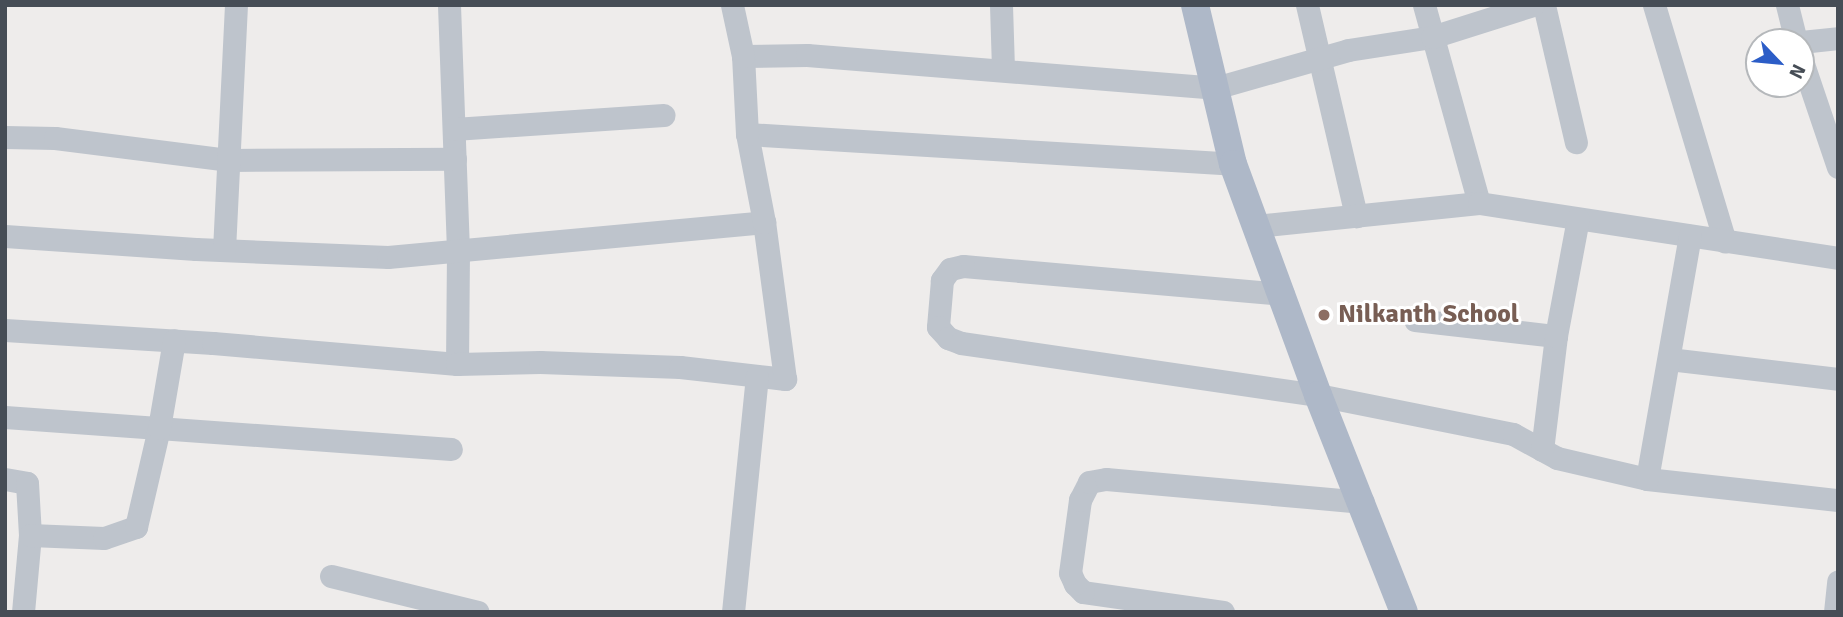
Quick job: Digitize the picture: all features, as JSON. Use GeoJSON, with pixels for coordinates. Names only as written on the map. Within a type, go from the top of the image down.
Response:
{"type":"FeatureCollection","features":[{"type":"Feature","properties":{"kind":"main road"},"geometry":{"type":"LineString","coordinates":[[1195,5],[1233,164],[1318,395],[1363,502],[1404,612]]}},
{"type":"Feature","properties":{"kind":"street"},"geometry":{"type":"LineString","coordinates":[[224,250],[236,5]]}},
{"type":"Feature","properties":{"kind":"street"},"geometry":{"type":"LineString","coordinates":[[449,5],[458,251],[457,364]]}},
{"type":"Feature","properties":{"kind":"street"},"geometry":{"type":"LineString","coordinates":[[5,330],[174,340],[457,364],[540,362],[680,367],[785,379],[764,222],[747,134],[743,56],[732,5]]}},
{"type":"Feature","properties":{"kind":"street"},"geometry":{"type":"LineString","coordinates":[[1000,5],[1003,71]]}},
{"type":"Feature","properties":{"kind":"street"},"geometry":{"type":"LineString","coordinates":[[1307,5],[1356,216]]}},
{"type":"Feature","properties":{"kind":"street"},"geometry":{"type":"LineString","coordinates":[[1424,5],[1479,203]]}},
{"type":"Feature","properties":{"kind":"street"},"geometry":{"type":"LineString","coordinates":[[743,56],[807,54],[1215,88],[1348,50],[1432,37],[1533,5]]}},
{"type":"Feature","properties":{"kind":"street"},"geometry":{"type":"LineString","coordinates":[[1544,5],[1576,142]]}},
{"type":"Feature","properties":{"kind":"street"},"geometry":{"type":"LineString","coordinates":[[1654,5],[1725,242]]}},
{"type":"Feature","properties":{"kind":"street"},"geometry":{"type":"LineString","coordinates":[[1787,5],[1794,28]]}},
{"type":"Feature","properties":{"kind":"street"},"geometry":{"type":"LineString","coordinates":[[1815,40],[1838,38]]}},
{"type":"Feature","properties":{"kind":"street"},"geometry":{"type":"LineString","coordinates":[[1815,98],[1838,167]]}},
{"type":"Feature","properties":{"kind":"street"},"geometry":{"type":"LineString","coordinates":[[454,129],[664,115]]}},
{"type":"Feature","properties":{"kind":"street"},"geometry":{"type":"LineString","coordinates":[[747,134],[1233,164]]}},
{"type":"Feature","properties":{"kind":"street"},"geometry":{"type":"LineString","coordinates":[[5,137],[55,138],[228,160],[455,159]]}},
{"type":"Feature","properties":{"kind":"street"},"geometry":{"type":"LineString","coordinates":[[1256,226],[1479,203],[1838,258]]}},
{"type":"Feature","properties":{"kind":"street"},"geometry":{"type":"LineString","coordinates":[[1542,450],[1556,336],[1578,219]]}},
{"type":"Feature","properties":{"kind":"street"},"geometry":{"type":"LineString","coordinates":[[5,236],[388,257],[764,222]]}},
{"type":"Feature","properties":{"kind":"street"},"geometry":{"type":"LineString","coordinates":[[1647,479],[1690,236]]}},
{"type":"Feature","properties":{"kind":"street"},"geometry":{"type":"LineString","coordinates":[[1283,294],[963,266],[950,269],[942,280],[938,327],[948,338],[961,343],[1318,395],[1514,434],[1557,458],[1647,479],[1838,500]]}},
{"type":"Feature","properties":{"kind":"street"},"geometry":{"type":"LineString","coordinates":[[1415,320],[1556,336]]}},
{"type":"Feature","properties":{"kind":"street"},"geometry":{"type":"LineString","coordinates":[[30,535],[104,538],[136,527],[159,428],[174,340]]}},
{"type":"Feature","properties":{"kind":"street"},"geometry":{"type":"LineString","coordinates":[[1669,359],[1838,379]]}},
{"type":"Feature","properties":{"kind":"street"},"geometry":{"type":"LineString","coordinates":[[733,612],[757,376]]}},
{"type":"Feature","properties":{"kind":"street"},"geometry":{"type":"LineString","coordinates":[[5,417],[451,449]]}},
{"type":"Feature","properties":{"kind":"street"},"geometry":{"type":"LineString","coordinates":[[5,479],[27,483],[30,535],[23,612]]}},
{"type":"Feature","properties":{"kind":"street"},"geometry":{"type":"LineString","coordinates":[[1223,612],[1083,592],[1070,573],[1079,512],[1089,482],[1106,479],[1363,502]]}},
{"type":"Feature","properties":{"kind":"street"},"geometry":{"type":"LineString","coordinates":[[331,576],[478,612]]}},
{"type":"Feature","properties":{"kind":"street"},"geometry":{"type":"LineString","coordinates":[[1835,612],[1838,582]]}},
{"type":"Feature","properties":{"kind":"place","name":"Nilkanth School"},"geometry":{"type":"Point","coordinates":[1324,315]}}]}
